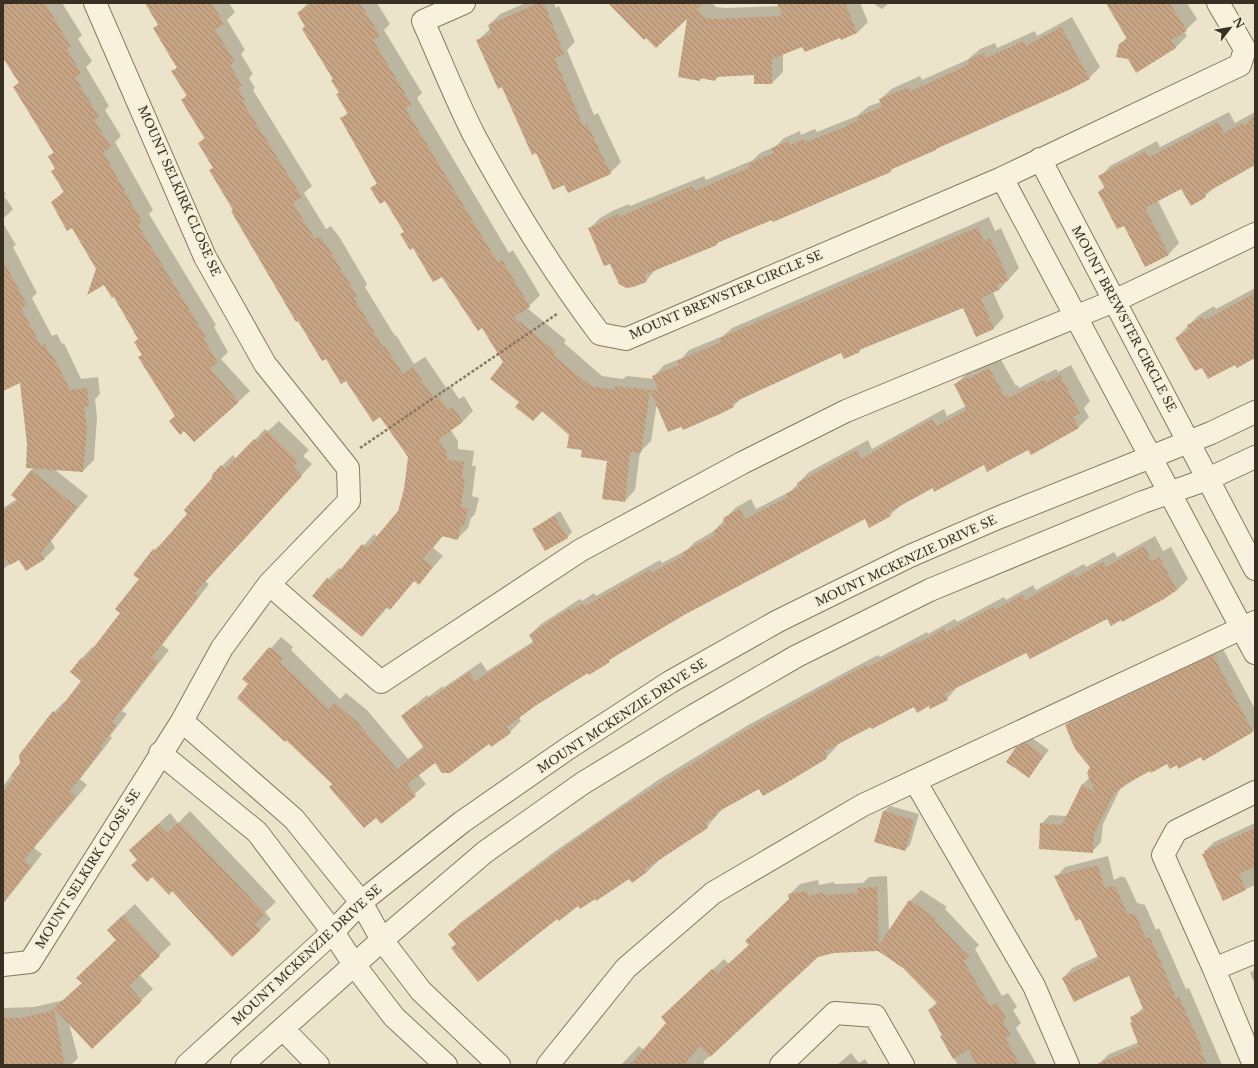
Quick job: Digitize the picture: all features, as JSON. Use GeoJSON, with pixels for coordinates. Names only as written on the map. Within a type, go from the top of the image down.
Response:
{"type":"FeatureCollection","features":[{"type":"Feature","properties":{"kind":"street","name":"MOUNT SELKIRK CLOSE SE"},"geometry":{"type":"LineString","coordinates":[[3,965],[30,962],[182,720],[222,648],[269,584],[349,501],[348,468],[265,364],[209,264],[95,3]]}},
{"type":"Feature","properties":{"kind":"street","name":"MOUNT BREWSTER CIRCLE SE"},"geometry":{"type":"LineString","coordinates":[[464,3],[419,12],[475,136],[533,237],[600,334],[626,339],[1002,178],[1240,65],[1245,49],[1218,3]]}},
{"type":"Feature","properties":{"kind":"street","name":"MOUNT BREWSTER CIRCLE SE"},"geometry":{"type":"LineString","coordinates":[[1040,159],[1255,569]]}},
{"type":"Feature","properties":{"kind":"street"},"geometry":{"type":"LineString","coordinates":[[1002,178],[1074,316],[1170,493],[1249,625],[1255,653]]}},
{"type":"Feature","properties":{"kind":"street"},"geometry":{"type":"LineString","coordinates":[[269,584],[381,682],[581,550],[742,463],[846,411],[1074,316],[1114,301],[1255,234]]}},
{"type":"Feature","properties":{"kind":"street","name":"MOUNT MCKENZIE DRIVE SE"},"geometry":{"type":"LineString","coordinates":[[186,1065],[333,932],[361,902],[462,822],[567,749],[670,682],[778,621],[917,553],[1000,517],[1188,442],[1255,412]]}},
{"type":"Feature","properties":{"kind":"street"},"geometry":{"type":"LineString","coordinates":[[242,1065],[355,966],[382,940],[485,852],[583,783],[693,716],[791,659],[930,590],[1143,502],[1208,479],[1255,456]]}},
{"type":"Feature","properties":{"kind":"street"},"geometry":{"type":"LineString","coordinates":[[548,1065],[626,968],[713,893],[863,805],[1249,625]]}},
{"type":"Feature","properties":{"kind":"street"},"geometry":{"type":"LineString","coordinates":[[182,720],[294,819],[361,902],[382,940],[421,991],[499,1065]]}},
{"type":"Feature","properties":{"kind":"street"},"geometry":{"type":"LineString","coordinates":[[160,753],[257,832],[333,932],[355,966],[394,1017],[446,1065]]}},
{"type":"Feature","properties":{"kind":"street"},"geometry":{"type":"LineString","coordinates":[[915,781],[1034,986],[1068,1065]]}},
{"type":"Feature","properties":{"kind":"street"},"geometry":{"type":"LineString","coordinates":[[1254,1065],[1214,969],[1163,855],[1176,831],[1255,792]]}},
{"type":"Feature","properties":{"kind":"street"},"geometry":{"type":"LineString","coordinates":[[1214,969],[1255,952]]}},
{"type":"Feature","properties":{"kind":"street"},"geometry":{"type":"LineString","coordinates":[[781,1065],[835,1013],[875,1016],[903,1065]]}},
{"type":"Feature","properties":{"kind":"street"},"geometry":{"type":"LineString","coordinates":[[283,1029],[318,1065]]}},
{"type":"Feature","properties":{"kind":"path"},"geometry":{"type":"LineString","coordinates":[[348,468],[362,445],[577,302]]}},
{"type":"Feature","properties":{"kind":"building"},"geometry":{"type":"Polygon","coordinates":[[[3,3],[45,3],[71,47],[67,49],[81,73],[75,77],[99,117],[94,120],[111,147],[103,152],[142,222],[138,225],[206,337],[203,338],[218,363],[210,368],[239,402],[194,442],[184,431],[180,435],[169,421],[175,416],[138,357],[142,355],[134,342],[138,339],[114,297],[112,298],[104,285],[87,295],[96,269],[72,228],[67,231],[51,202],[64,192],[51,171],[55,169],[48,156],[54,153],[13,87],[19,83],[3,58],[3,3]]]}},
{"type":"Feature","properties":{"kind":"building"},"geometry":{"type":"Polygon","coordinates":[[[145,3],[212,3],[224,24],[215,29],[235,62],[230,65],[242,86],[238,89],[245,100],[242,101],[302,197],[293,203],[315,239],[320,236],[329,249],[357,296],[354,298],[383,347],[385,346],[403,374],[413,367],[435,400],[439,397],[448,410],[453,407],[463,422],[439,439],[447,453],[447,460],[464,462],[462,477],[465,477],[461,507],[468,509],[464,526],[461,525],[458,540],[442,536],[423,559],[433,567],[419,585],[414,581],[390,610],[386,607],[362,637],[312,596],[327,578],[331,581],[362,544],[367,548],[398,511],[404,489],[408,457],[380,417],[373,422],[346,381],[341,384],[326,359],[322,361],[298,321],[296,322],[231,211],[233,210],[209,170],[213,168],[198,143],[205,139],[181,100],[187,96],[171,71],[177,68],[153,28],[158,25],[145,3]]]}},
{"type":"Feature","properties":{"kind":"building"},"geometry":{"type":"Polygon","coordinates":[[[313,3],[360,3],[380,36],[373,40],[412,105],[405,108],[498,263],[502,260],[530,307],[514,317],[556,352],[553,355],[591,386],[614,390],[615,386],[650,390],[641,453],[630,452],[625,502],[602,499],[607,461],[581,457],[582,450],[567,448],[569,435],[542,411],[533,421],[515,407],[519,402],[490,379],[503,362],[482,328],[478,331],[442,277],[433,282],[413,248],[410,250],[400,234],[404,232],[385,201],[380,204],[370,188],[377,184],[340,118],[348,114],[336,94],[339,93],[331,80],[333,79],[302,29],[305,26],[297,13],[313,3]]]}},
{"type":"Feature","properties":{"kind":"building"},"geometry":{"type":"Polygon","coordinates":[[[538,3],[544,3],[564,54],[555,59],[583,126],[587,124],[611,174],[568,193],[564,185],[553,190],[536,153],[532,155],[502,87],[498,89],[476,40],[492,34],[488,25],[538,3]]]}},
{"type":"Feature","properties":{"kind":"building"},"geometry":{"type":"Polygon","coordinates":[[[608,3],[704,3],[697,9],[705,18],[715,19],[782,16],[777,3],[845,3],[857,33],[805,52],[802,47],[772,59],[772,84],[754,84],[754,75],[716,77],[715,81],[700,78],[700,81],[678,77],[687,19],[656,48],[646,38],[644,40],[608,3]]]}},
{"type":"Feature","properties":{"kind":"building"},"geometry":{"type":"Polygon","coordinates":[[[1106,3],[1170,3],[1187,31],[1171,40],[1176,48],[1136,73],[1128,59],[1116,57],[1119,44],[1127,39],[1106,3]]]}},
{"type":"Feature","properties":{"kind":"building"},"geometry":{"type":"Polygon","coordinates":[[[1061,27],[1090,79],[1071,89],[890,170],[891,172],[773,222],[772,220],[717,243],[717,245],[644,275],[647,282],[626,288],[619,284],[610,264],[604,266],[588,228],[618,214],[619,217],[692,186],[695,191],[750,167],[748,164],[774,153],[772,148],[789,141],[790,145],[804,139],[806,142],[845,127],[858,120],[857,117],[882,107],[879,99],[909,87],[911,91],[969,64],[968,60],[984,53],[986,58],[1024,41],[1026,46],[1061,27]]]}},
{"type":"Feature","properties":{"kind":"building"},"geometry":{"type":"Polygon","coordinates":[[[1255,115],[1255,165],[1204,194],[1206,197],[1191,206],[1181,189],[1145,208],[1169,255],[1145,267],[1124,226],[1117,229],[1098,192],[1105,188],[1098,176],[1146,151],[1149,157],[1218,122],[1224,133],[1243,123],[1245,125],[1255,115]]]}},
{"type":"Feature","properties":{"kind":"building"},"geometry":{"type":"Polygon","coordinates":[[[978,227],[984,241],[990,238],[1009,280],[997,285],[999,290],[981,298],[994,329],[976,337],[963,308],[859,350],[860,352],[844,359],[841,353],[732,403],[734,407],[720,414],[683,430],[681,427],[668,432],[650,390],[659,391],[652,376],[679,365],[677,361],[721,342],[720,338],[978,227]]]}},
{"type":"Feature","properties":{"kind":"building"},"geometry":{"type":"Polygon","coordinates":[[[3,260],[27,305],[21,308],[41,346],[45,344],[50,355],[52,354],[70,390],[87,388],[89,406],[84,407],[87,429],[83,472],[26,468],[27,444],[20,383],[3,391],[3,260]]]}},
{"type":"Feature","properties":{"kind":"building"},"geometry":{"type":"Polygon","coordinates":[[[1255,293],[1255,358],[1237,368],[1235,365],[1208,379],[1202,368],[1195,371],[1175,338],[1189,330],[1187,325],[1203,317],[1205,320],[1255,293]]]}},
{"type":"Feature","properties":{"kind":"building"},"geometry":{"type":"Polygon","coordinates":[[[989,368],[1005,396],[1007,395],[1008,398],[1045,379],[1047,382],[1060,375],[1080,413],[1073,417],[1079,428],[1031,455],[1028,450],[987,472],[984,465],[934,492],[933,488],[889,512],[891,516],[869,528],[865,519],[684,615],[609,660],[610,662],[589,675],[588,673],[535,706],[507,727],[511,733],[491,747],[489,744],[450,773],[442,773],[435,763],[407,784],[416,796],[381,824],[376,818],[364,828],[329,787],[332,784],[286,740],[285,742],[237,698],[248,684],[242,679],[269,647],[283,658],[280,662],[329,709],[335,703],[356,721],[397,769],[424,748],[401,716],[415,705],[417,707],[431,696],[432,698],[469,672],[475,681],[534,643],[529,635],[569,609],[571,611],[583,603],[585,606],[649,570],[651,573],[685,555],[683,552],[715,535],[713,531],[725,524],[723,518],[740,509],[745,519],[788,497],[786,494],[799,487],[797,483],[857,450],[861,459],[932,419],[936,426],[967,410],[954,384],[989,368]]]}},
{"type":"Feature","properties":{"kind":"building"},"geometry":{"type":"Polygon","coordinates":[[[267,431],[298,461],[293,467],[302,476],[195,593],[199,596],[152,657],[158,662],[112,722],[116,726],[100,747],[102,749],[70,791],[76,796],[60,816],[59,815],[24,860],[32,866],[3,903],[3,792],[14,777],[11,775],[20,763],[19,755],[53,711],[56,714],[81,681],[70,672],[81,658],[84,660],[120,613],[115,609],[139,579],[133,575],[153,549],[155,551],[187,514],[184,510],[212,478],[212,475],[221,465],[225,469],[254,439],[257,442],[267,431]]]}},
{"type":"Feature","properties":{"kind":"building"},"geometry":{"type":"Polygon","coordinates":[[[31,470],[77,507],[41,553],[45,559],[26,571],[19,560],[10,565],[3,554],[3,511],[18,501],[11,495],[31,470]]]}},
{"type":"Feature","properties":{"kind":"building"},"geometry":{"type":"Polygon","coordinates":[[[554,516],[568,538],[545,551],[532,529],[554,516]]]}},
{"type":"Feature","properties":{"kind":"building"},"geometry":{"type":"Polygon","coordinates":[[[1144,546],[1152,561],[1159,557],[1177,590],[1164,599],[1122,622],[1121,620],[1111,626],[1107,619],[1030,659],[1026,653],[944,694],[948,700],[930,709],[929,706],[917,713],[914,707],[825,751],[827,757],[826,759],[793,779],[763,796],[759,789],[716,813],[717,815],[705,823],[708,828],[645,869],[647,872],[632,883],[629,879],[596,901],[595,899],[580,909],[578,906],[559,921],[557,919],[478,982],[451,948],[456,944],[448,934],[494,898],[613,813],[738,735],[845,676],[867,665],[868,667],[916,642],[917,644],[944,629],[946,632],[993,607],[995,610],[1022,595],[1025,600],[1073,574],[1075,578],[1103,562],[1106,567],[1144,546]]]}},
{"type":"Feature","properties":{"kind":"building"},"geometry":{"type":"Polygon","coordinates":[[[1213,655],[1253,732],[1203,761],[1201,757],[1178,769],[1177,765],[1170,769],[1167,764],[1126,784],[1113,795],[1094,834],[1093,853],[1039,849],[1040,823],[1062,825],[1082,784],[1096,794],[1087,773],[1090,767],[1075,749],[1065,725],[1213,655]]]}},
{"type":"Feature","properties":{"kind":"building"},"geometry":{"type":"Polygon","coordinates":[[[1026,743],[1044,756],[1029,778],[1006,762],[1016,747],[1026,743]]]}},
{"type":"Feature","properties":{"kind":"building"},"geometry":{"type":"Polygon","coordinates":[[[883,811],[914,820],[905,851],[874,842],[883,811]]]}},
{"type":"Feature","properties":{"kind":"building"},"geometry":{"type":"Polygon","coordinates":[[[179,822],[265,914],[255,924],[261,930],[232,957],[172,891],[169,895],[152,877],[147,882],[131,865],[137,860],[129,850],[158,824],[167,833],[179,822]]]}},
{"type":"Feature","properties":{"kind":"building"},"geometry":{"type":"Polygon","coordinates":[[[1255,828],[1255,866],[1239,874],[1246,890],[1223,901],[1202,854],[1205,853],[1204,851],[1255,828]]]}},
{"type":"Feature","properties":{"kind":"building"},"geometry":{"type":"Polygon","coordinates":[[[1098,865],[1105,889],[1112,885],[1113,887],[1115,886],[1127,913],[1136,915],[1146,938],[1150,937],[1176,998],[1179,997],[1202,1048],[1200,1048],[1207,1065],[1095,1065],[1139,1046],[1130,1023],[1132,1022],[1130,1017],[1144,1011],[1129,976],[1074,1002],[1062,978],[1099,959],[1080,919],[1076,921],[1054,876],[1098,865]]]}},
{"type":"Feature","properties":{"kind":"building"},"geometry":{"type":"Polygon","coordinates":[[[877,887],[879,945],[909,900],[936,918],[935,921],[969,957],[964,961],[990,1006],[997,1003],[1006,1018],[1003,1021],[1011,1035],[1005,1038],[1020,1065],[977,1065],[968,1050],[953,1059],[928,1010],[938,1004],[903,968],[878,951],[834,953],[818,957],[710,1057],[700,1046],[684,1065],[630,1065],[666,1023],[661,1017],[712,969],[717,974],[749,945],[745,941],[789,899],[788,894],[807,891],[808,896],[823,892],[823,895],[858,893],[857,888],[877,887]]]}},
{"type":"Feature","properties":{"kind":"building"},"geometry":{"type":"Polygon","coordinates":[[[123,915],[160,956],[129,986],[142,1001],[92,1049],[54,1008],[82,983],[76,978],[116,940],[107,930],[123,915]]]}},
{"type":"Feature","properties":{"kind":"building"},"geometry":{"type":"Polygon","coordinates":[[[54,1010],[65,1065],[3,1065],[3,1018],[22,1018],[54,1010]]]}}]}
